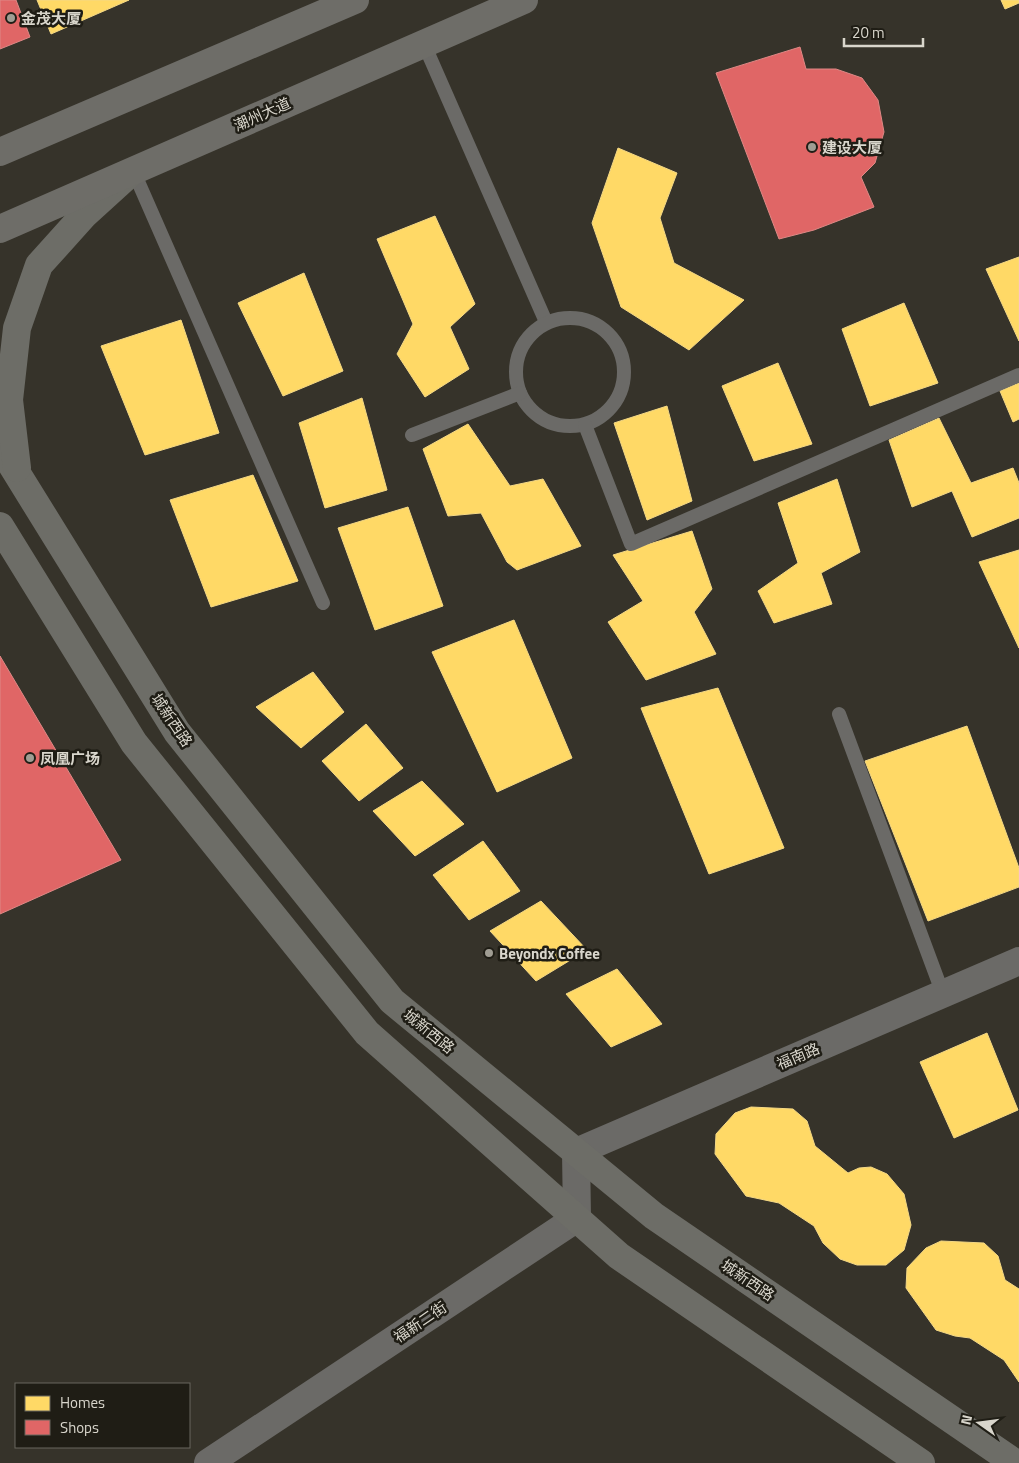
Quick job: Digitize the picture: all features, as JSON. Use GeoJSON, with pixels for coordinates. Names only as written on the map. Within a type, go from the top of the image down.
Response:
{"type":"FeatureCollection","features":[{"type":"Feature","properties":{"kind":"highway"},"geometry":{"type":"LineString","coordinates":[[2,151],[355,0]]}},
{"type":"Feature","properties":{"kind":"highway","name":"潮州大道"},"geometry":{"type":"LineString","coordinates":[[0,228],[524,0]]}},
{"type":"Feature","properties":{"kind":"main road"},"geometry":{"type":"LineString","coordinates":[[18,475],[9,400],[17,328],[39,265],[84,215],[134,170]]}},
{"type":"Feature","properties":{"kind":"main road","name":"城新西路"},"geometry":{"type":"LineString","coordinates":[[0,446],[177,732],[392,1001],[654,1216],[1015,1463]]}},
{"type":"Feature","properties":{"kind":"main road"},"geometry":{"type":"LineString","coordinates":[[0,526],[134,743],[367,1033],[619,1256],[921,1463]]}},
{"type":"Feature","properties":{"kind":"street","name":"福南路"},"geometry":{"type":"LineString","coordinates":[[576,1152],[1019,961]]}},
{"type":"Feature","properties":{"kind":"street"},"geometry":{"type":"LineString","coordinates":[[576,1152],[577,1218]]}},
{"type":"Feature","properties":{"kind":"street","name":"福新二街"},"geometry":{"type":"LineString","coordinates":[[208,1463],[577,1218]]}},
{"type":"Feature","properties":{"kind":"lane"},"geometry":{"type":"LineString","coordinates":[[424,44],[546,322]]}},
{"type":"Feature","properties":{"kind":"lane"},"geometry":{"type":"LineString","coordinates":[[134,170],[323,603]]}},
{"type":"Feature","properties":{"kind":"lane"},"geometry":{"type":"LineString","coordinates":[[563,318],[581,319],[598,326],[611,337],[620,352],[624,370],[622,388],[614,404],[601,417],[585,425],[567,427],[550,424],[534,414],[523,401],[516,384],[516,366],[520,348],[531,334],[546,322],[563,318]]}},
{"type":"Feature","properties":{"kind":"lane"},"geometry":{"type":"LineString","coordinates":[[585,425],[631,544],[1019,375]]}},
{"type":"Feature","properties":{"kind":"lane"},"geometry":{"type":"LineString","coordinates":[[412,435],[520,393]]}},
{"type":"Feature","properties":{"kind":"lane"},"geometry":{"type":"LineString","coordinates":[[839,714],[942,994]]}},
{"type":"Feature","properties":{"kind":"building: Homes"},"geometry":{"type":"Polygon","coordinates":[[[37,0],[129,0],[51,34],[37,0]]]}},
{"type":"Feature","properties":{"kind":"building: Homes"},"geometry":{"type":"Polygon","coordinates":[[[1001,0],[1019,0],[1019,3],[1005,9],[1001,0]]]}},
{"type":"Feature","properties":{"kind":"building: Homes"},"geometry":{"type":"Polygon","coordinates":[[[618,148],[677,173],[660,218],[674,263],[744,300],[689,350],[621,307],[592,223],[618,148]]]}},
{"type":"Feature","properties":{"kind":"building: Homes"},"geometry":{"type":"Polygon","coordinates":[[[435,216],[475,304],[450,327],[469,369],[425,397],[397,354],[413,324],[377,239],[435,216]]]}},
{"type":"Feature","properties":{"kind":"building: Homes"},"geometry":{"type":"Polygon","coordinates":[[[1019,257],[1019,341],[986,269],[1019,257]]]}},
{"type":"Feature","properties":{"kind":"building: Homes"},"geometry":{"type":"Polygon","coordinates":[[[304,273],[343,371],[283,396],[238,303],[304,273]]]}},
{"type":"Feature","properties":{"kind":"building: Homes"},"geometry":{"type":"Polygon","coordinates":[[[904,303],[938,383],[870,406],[842,329],[904,303]]]}},
{"type":"Feature","properties":{"kind":"building: Homes"},"geometry":{"type":"Polygon","coordinates":[[[181,320],[219,433],[145,455],[101,346],[181,320]]]}},
{"type":"Feature","properties":{"kind":"building: Homes"},"geometry":{"type":"Polygon","coordinates":[[[778,363],[812,444],[754,461],[722,386],[778,363]]]}},
{"type":"Feature","properties":{"kind":"building: Homes"},"geometry":{"type":"Polygon","coordinates":[[[1019,383],[1019,419],[1013,422],[1000,391],[1019,383]]]}},
{"type":"Feature","properties":{"kind":"building: Homes"},"geometry":{"type":"Polygon","coordinates":[[[362,398],[387,490],[325,508],[299,423],[362,398]]]}},
{"type":"Feature","properties":{"kind":"building: Homes"},"geometry":{"type":"Polygon","coordinates":[[[667,406],[692,501],[647,520],[614,423],[667,406]]]}},
{"type":"Feature","properties":{"kind":"building: Homes"},"geometry":{"type":"Polygon","coordinates":[[[939,418],[971,483],[1013,468],[1019,483],[1019,518],[972,537],[952,491],[912,507],[889,440],[939,418]]]}},
{"type":"Feature","properties":{"kind":"building: Homes"},"geometry":{"type":"Polygon","coordinates":[[[468,424],[510,486],[543,479],[581,546],[517,570],[507,562],[481,513],[448,516],[423,449],[468,424]]]}},
{"type":"Feature","properties":{"kind":"building: Homes"},"geometry":{"type":"Polygon","coordinates":[[[253,475],[298,581],[211,607],[170,500],[253,475]]]}},
{"type":"Feature","properties":{"kind":"building: Homes"},"geometry":{"type":"Polygon","coordinates":[[[837,479],[860,552],[821,573],[832,604],[774,623],[758,591],[798,563],[778,503],[837,479]]]}},
{"type":"Feature","properties":{"kind":"building: Homes"},"geometry":{"type":"Polygon","coordinates":[[[408,507],[443,606],[375,630],[338,528],[408,507]]]}},
{"type":"Feature","properties":{"kind":"building: Homes"},"geometry":{"type":"Polygon","coordinates":[[[692,531],[712,589],[694,612],[716,654],[646,680],[608,622],[643,601],[613,555],[692,531]]]}},
{"type":"Feature","properties":{"kind":"building: Homes"},"geometry":{"type":"Polygon","coordinates":[[[1019,550],[1019,648],[979,562],[1019,550]]]}},
{"type":"Feature","properties":{"kind":"building: Homes"},"geometry":{"type":"Polygon","coordinates":[[[514,620],[572,758],[497,792],[432,652],[514,620]]]}},
{"type":"Feature","properties":{"kind":"building: Homes"},"geometry":{"type":"Polygon","coordinates":[[[313,672],[344,712],[301,748],[256,707],[313,672]]]}},
{"type":"Feature","properties":{"kind":"building: Homes"},"geometry":{"type":"Polygon","coordinates":[[[718,688],[784,848],[709,874],[641,708],[718,688]]]}},
{"type":"Feature","properties":{"kind":"building: Homes"},"geometry":{"type":"Polygon","coordinates":[[[366,724],[403,768],[359,801],[322,761],[366,724]]]}},
{"type":"Feature","properties":{"kind":"building: Homes"},"geometry":{"type":"Polygon","coordinates":[[[967,726],[1019,868],[1019,887],[928,921],[865,761],[967,726]]]}},
{"type":"Feature","properties":{"kind":"building: Homes"},"geometry":{"type":"Polygon","coordinates":[[[422,781],[464,824],[415,856],[373,811],[422,781]]]}},
{"type":"Feature","properties":{"kind":"building: Homes"},"geometry":{"type":"Polygon","coordinates":[[[483,841],[520,891],[469,920],[433,875],[483,841]]]}},
{"type":"Feature","properties":{"kind":"building: Homes"},"geometry":{"type":"Polygon","coordinates":[[[541,901],[587,950],[536,981],[490,931],[541,901]]]}},
{"type":"Feature","properties":{"kind":"building: Homes"},"geometry":{"type":"Polygon","coordinates":[[[617,969],[662,1024],[611,1047],[566,994],[617,969]]]}},
{"type":"Feature","properties":{"kind":"building: Homes"},"geometry":{"type":"Polygon","coordinates":[[[987,1033],[1018,1110],[954,1138],[920,1062],[987,1033]]]}},
{"type":"Feature","properties":{"kind":"building: Homes"},"geometry":{"type":"Polygon","coordinates":[[[751,1107],[793,1109],[807,1121],[815,1146],[848,1173],[859,1168],[871,1167],[887,1174],[904,1194],[911,1225],[904,1250],[886,1265],[857,1265],[840,1259],[823,1243],[814,1226],[779,1203],[746,1196],[715,1154],[716,1134],[735,1113],[751,1107]]]}},
{"type":"Feature","properties":{"kind":"building: Homes"},"geometry":{"type":"Polygon","coordinates":[[[941,1241],[984,1243],[998,1256],[1005,1280],[1019,1289],[1019,1382],[1004,1360],[970,1338],[936,1330],[906,1288],[907,1268],[926,1248],[941,1241]]]}},
{"type":"Feature","properties":{"kind":"building: Shops","name":"金茂大厦"},"geometry":{"type":"Polygon","coordinates":[[[0,0],[16,0],[30,37],[0,49],[0,0]]]}},
{"type":"Feature","properties":{"kind":"building: Shops","name":"建设大厦"},"geometry":{"type":"Polygon","coordinates":[[[800,47],[806,69],[836,69],[862,78],[878,100],[884,132],[875,163],[861,177],[874,207],[814,230],[779,239],[716,73],[800,47]]]}},
{"type":"Feature","properties":{"kind":"building: Shops","name":"凤凰广场"},"geometry":{"type":"Polygon","coordinates":[[[0,656],[121,860],[0,914],[0,656]]]}},
{"type":"Feature","properties":{"kind":"place","name":"金茂大厦"},"geometry":{"type":"Point","coordinates":[11,18]}},
{"type":"Feature","properties":{"kind":"place","name":"建设大厦"},"geometry":{"type":"Point","coordinates":[812,147]}},
{"type":"Feature","properties":{"kind":"place","name":"凤凰广场"},"geometry":{"type":"Point","coordinates":[30,758]}},
{"type":"Feature","properties":{"kind":"place","name":"Beyondx Coffee"},"geometry":{"type":"Point","coordinates":[489,953]}}]}
